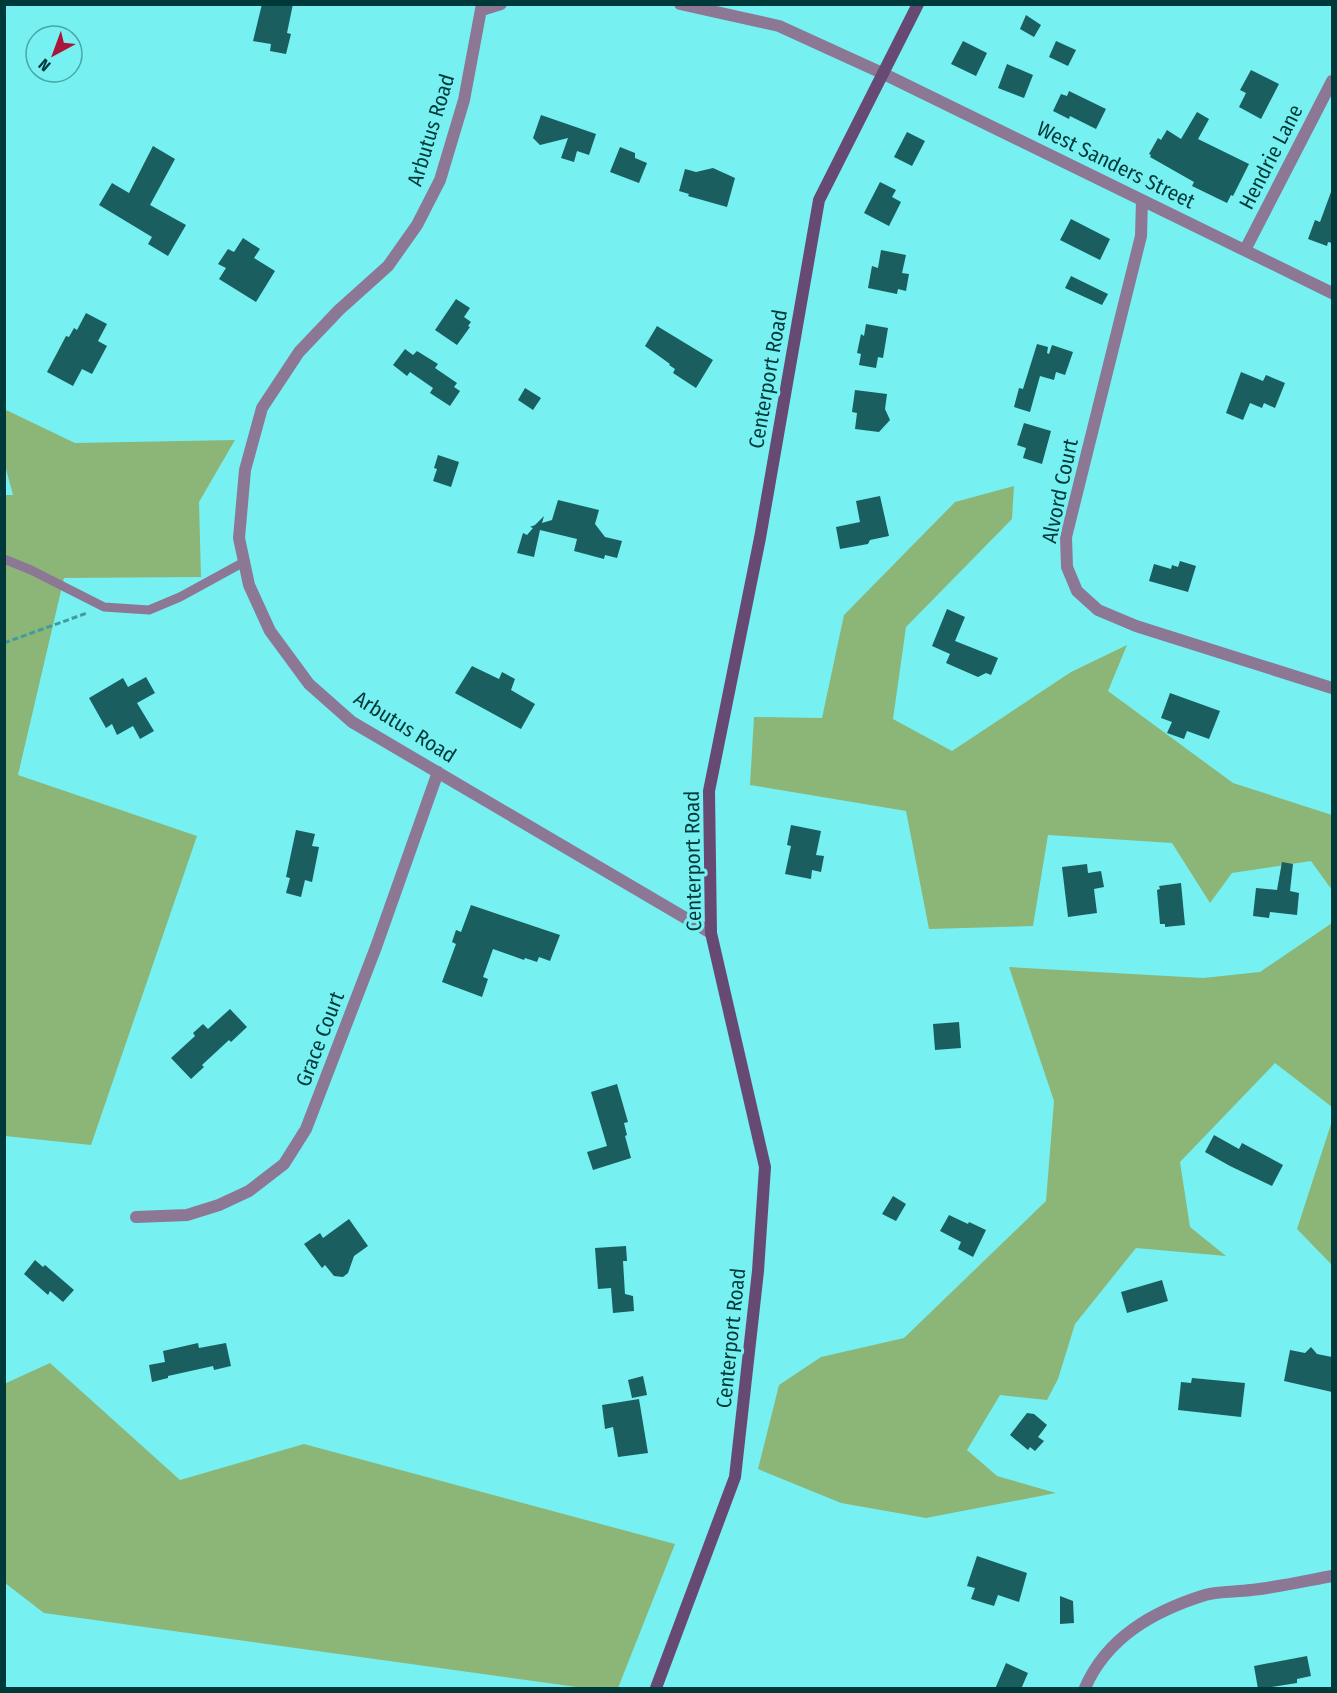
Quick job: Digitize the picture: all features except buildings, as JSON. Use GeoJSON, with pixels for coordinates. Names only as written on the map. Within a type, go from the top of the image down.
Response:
{"type":"FeatureCollection","features":[{"type":"Feature","properties":{"kind":"main road","name":"Centerport Road"},"geometry":{"type":"LineString","coordinates":[[657,1689],[735,1477],[758,1271],[765,1167],[711,933],[709,791],[760,538],[819,200],[918,4]]}},
{"type":"Feature","properties":{"kind":"street"},"geometry":{"type":"LineString","coordinates":[[482,7],[501,4]]}},
{"type":"Feature","properties":{"kind":"street","name":"West Sanders Street"},"geometry":{"type":"LineString","coordinates":[[680,4],[779,26],[882,73],[1332,293]]}},
{"type":"Feature","properties":{"kind":"street","name":"Arbutus Road"},"geometry":{"type":"LineString","coordinates":[[482,7],[464,100],[452,144],[440,180],[417,225],[388,266],[339,310],[299,352],[262,408],[245,470],[239,538],[249,585],[270,631],[309,684],[352,722],[711,933]]}},
{"type":"Feature","properties":{"kind":"street","name":"Hendrie Lane"},"geometry":{"type":"LineString","coordinates":[[1245,250],[1332,81]]}},
{"type":"Feature","properties":{"kind":"street","name":"Alvord Court"},"geometry":{"type":"LineString","coordinates":[[1142,200],[1142,236],[1066,537],[1066,567],[1077,591],[1098,610],[1136,626],[1332,688]]}},
{"type":"Feature","properties":{"kind":"street","name":"Grace Court"},"geometry":{"type":"LineString","coordinates":[[136,1217],[187,1215],[219,1205],[249,1191],[284,1164],[306,1129],[376,947],[438,772]]}},
{"type":"Feature","properties":{"kind":"street"},"geometry":{"type":"LineString","coordinates":[[1085,1689],[1089,1679],[1106,1655],[1131,1629],[1161,1611],[1207,1594],[1253,1590],[1332,1576]]}},
{"type":"Feature","properties":{"kind":"lane"},"geometry":{"type":"LineString","coordinates":[[4,559],[31,570],[104,608],[149,610],[180,597],[244,562]]}},
{"type":"Feature","properties":{"kind":"path"},"geometry":{"type":"LineString","coordinates":[[4,643],[104,608]]}},
{"type":"Feature","properties":{"kind":"green space"},"geometry":{"type":"Polygon","coordinates":[[[4,409],[75,443],[235,440],[199,502],[201,577],[64,578],[18,775],[197,836],[91,1145],[5,1136],[4,495],[13,495],[5,468],[4,409]]]}},
{"type":"Feature","properties":{"kind":"green space"},"geometry":{"type":"Polygon","coordinates":[[[1014,486],[1012,519],[906,627],[893,719],[952,751],[1071,672],[1127,645],[1108,691],[1233,783],[1332,815],[1332,890],[1311,861],[1232,873],[1210,903],[1172,843],[1048,835],[1033,926],[929,929],[906,811],[750,785],[754,717],[822,718],[844,615],[955,502],[1014,486]]]}},
{"type":"Feature","properties":{"kind":"green space"},"geometry":{"type":"Polygon","coordinates":[[[1332,923],[1332,1107],[1275,1063],[1180,1162],[1190,1227],[1226,1256],[1136,1248],[1075,1324],[1058,1379],[1047,1400],[1000,1395],[967,1450],[997,1476],[1056,1493],[926,1518],[841,1503],[758,1469],[779,1385],[821,1357],[904,1338],[1046,1201],[1054,1101],[1009,967],[1203,978],[1260,972],[1332,923]]]}},
{"type":"Feature","properties":{"kind":"green space"},"geometry":{"type":"Polygon","coordinates":[[[1332,1121],[1332,1265],[1297,1229],[1332,1121]]]}},
{"type":"Feature","properties":{"kind":"green space"},"geometry":{"type":"Polygon","coordinates":[[[50,1363],[180,1480],[304,1444],[675,1544],[618,1688],[584,1688],[44,1613],[5,1583],[4,1384],[50,1363]]]}}]}
